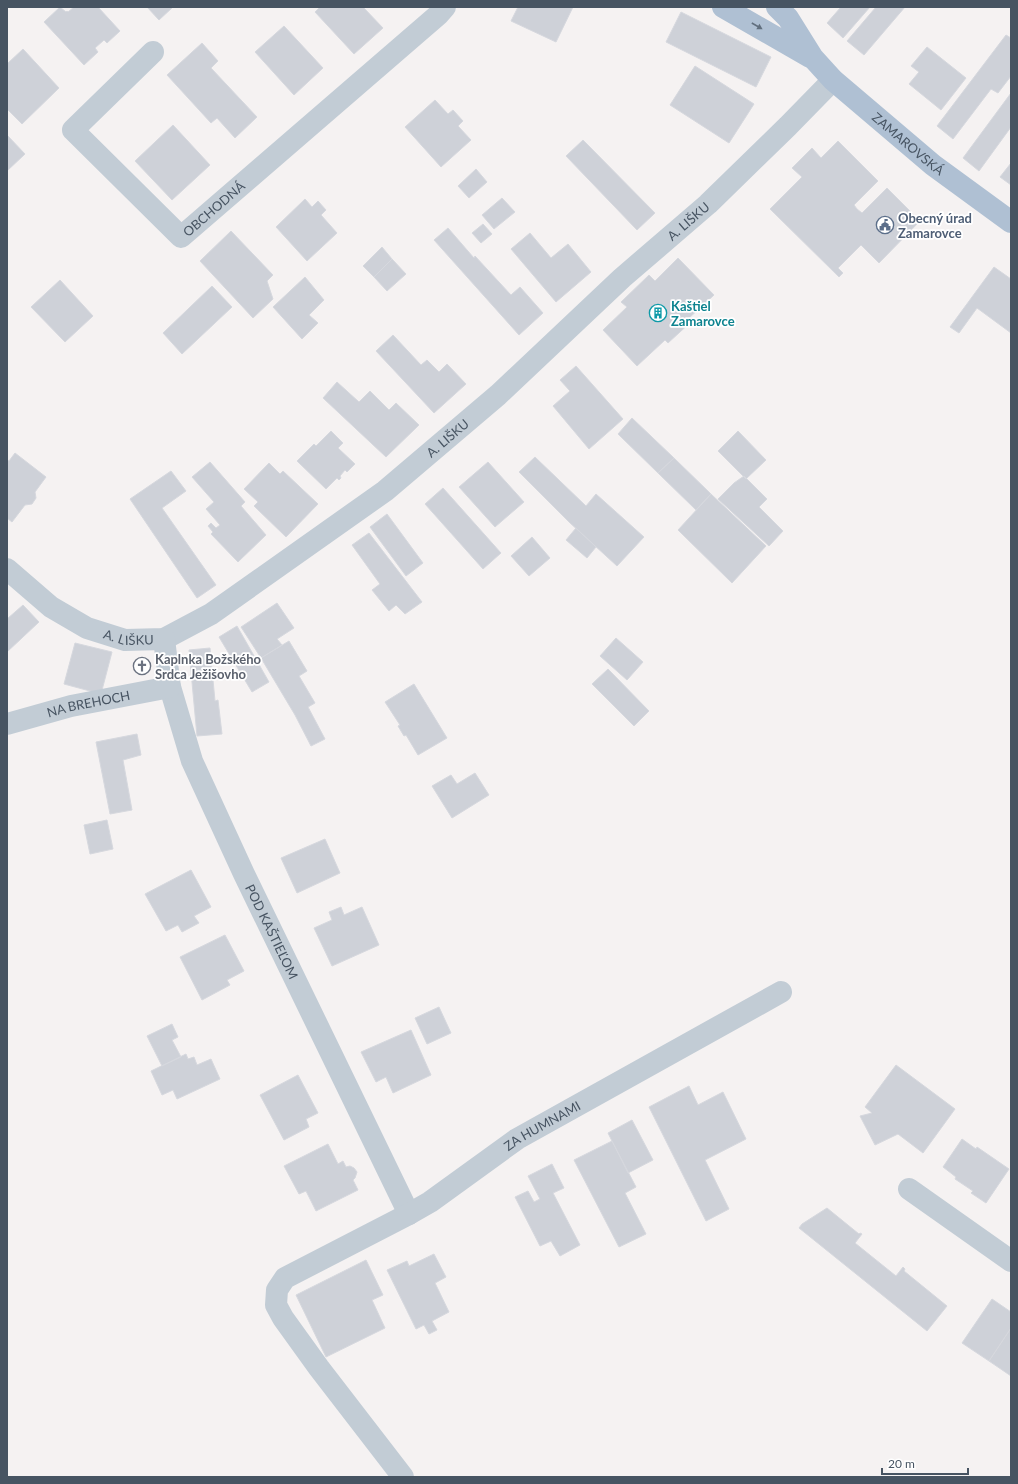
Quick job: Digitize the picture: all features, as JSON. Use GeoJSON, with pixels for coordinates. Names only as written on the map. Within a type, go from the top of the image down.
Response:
{"type":"FeatureCollection","features":[{"type":"Feature","properties":{"kind":"main road","name":"ZAMAROVSKÁ"},"geometry":{"type":"LineString","coordinates":[[723,7],[813,58]]}},
{"type":"Feature","properties":{"kind":"main road","name":"ZAMAROVSKÁ"},"geometry":{"type":"LineString","coordinates":[[777,7],[788,18],[813,58],[833,80],[933,165],[1011,222]]}},
{"type":"Feature","properties":{"kind":"street","name":"OBCHODNÁ"},"geometry":{"type":"LineString","coordinates":[[153,52],[74,130],[181,237],[438,15],[445,7]]}},
{"type":"Feature","properties":{"kind":"street","name":"A. LIŠKU"},"geometry":{"type":"LineString","coordinates":[[7,569],[51,607],[87,628],[125,640],[164,639],[211,614],[385,491],[498,395],[622,278],[708,204],[833,80]]}},
{"type":"Feature","properties":{"kind":"street","name":"POD KAŠTIEĽOM"},"geometry":{"type":"LineString","coordinates":[[164,639],[170,687],[195,768],[244,874],[409,1214]]}},
{"type":"Feature","properties":{"kind":"street","name":"NA BREHOCH"},"geometry":{"type":"LineString","coordinates":[[7,724],[71,706],[170,687]]}},
{"type":"Feature","properties":{"kind":"street","name":"ZA HUMNAMI"},"geometry":{"type":"LineString","coordinates":[[403,1477],[319,1368],[283,1318],[276,1305],[277,1290],[285,1278],[430,1202],[517,1139],[781,992]]}},
{"type":"Feature","properties":{"kind":"street"},"geometry":{"type":"LineString","coordinates":[[909,1189],[1011,1261]]}},
{"type":"Feature","properties":{"kind":"building"},"geometry":{"type":"Polygon","coordinates":[[[60,7],[68,12],[74,7],[98,7],[120,31],[107,43],[104,40],[95,48],[98,52],[84,65],[44,22],[60,7]]]}},
{"type":"Feature","properties":{"kind":"building"},"geometry":{"type":"Polygon","coordinates":[[[147,7],[173,7],[159,20],[147,7]]]}},
{"type":"Feature","properties":{"kind":"building"},"geometry":{"type":"Polygon","coordinates":[[[320,7],[363,7],[383,28],[354,54],[315,12],[320,7]]]}},
{"type":"Feature","properties":{"kind":"building"},"geometry":{"type":"Polygon","coordinates":[[[518,7],[573,7],[556,42],[511,21],[518,7]]]}},
{"type":"Feature","properties":{"kind":"building"},"geometry":{"type":"Polygon","coordinates":[[[841,7],[870,7],[843,38],[827,23],[841,7]]]}},
{"type":"Feature","properties":{"kind":"building"},"geometry":{"type":"Polygon","coordinates":[[[876,7],[905,7],[864,55],[847,41],[876,7]]]}},
{"type":"Feature","properties":{"kind":"building"},"geometry":{"type":"Polygon","coordinates":[[[681,12],[771,57],[756,87],[666,42],[681,12]]]}},
{"type":"Feature","properties":{"kind":"building"},"geometry":{"type":"Polygon","coordinates":[[[284,26],[323,68],[294,95],[255,52],[284,26]]]}},
{"type":"Feature","properties":{"kind":"building"},"geometry":{"type":"Polygon","coordinates":[[[1006,35],[1011,38],[1011,76],[998,93],[991,89],[953,139],[937,126],[1006,35]]]}},
{"type":"Feature","properties":{"kind":"building"},"geometry":{"type":"Polygon","coordinates":[[[202,43],[218,61],[211,68],[257,117],[235,138],[217,118],[211,123],[167,75],[202,43]]]}},
{"type":"Feature","properties":{"kind":"building"},"geometry":{"type":"Polygon","coordinates":[[[927,47],[966,78],[941,110],[909,84],[919,72],[911,66],[927,47]]]}},
{"type":"Feature","properties":{"kind":"building"},"geometry":{"type":"Polygon","coordinates":[[[23,49],[59,88],[22,124],[7,109],[7,64],[23,49]]]}},
{"type":"Feature","properties":{"kind":"building"},"geometry":{"type":"Polygon","coordinates":[[[695,66],[754,104],[729,143],[670,105],[695,66]]]}},
{"type":"Feature","properties":{"kind":"building"},"geometry":{"type":"Polygon","coordinates":[[[1011,93],[1011,127],[979,171],[963,158],[1011,93]]]}},
{"type":"Feature","properties":{"kind":"building"},"geometry":{"type":"Polygon","coordinates":[[[435,100],[448,114],[453,110],[463,121],[458,126],[471,140],[441,167],[405,127],[435,100]]]}},
{"type":"Feature","properties":{"kind":"building"},"geometry":{"type":"Polygon","coordinates":[[[173,125],[210,165],[172,200],[135,161],[173,125]]]}},
{"type":"Feature","properties":{"kind":"building"},"geometry":{"type":"Polygon","coordinates":[[[7,135],[25,154],[7,171],[7,135]]]}},
{"type":"Feature","properties":{"kind":"building"},"geometry":{"type":"Polygon","coordinates":[[[583,140],[655,213],[637,230],[566,156],[583,140]]]}},
{"type":"Feature","properties":{"kind":"building"},"geometry":{"type":"Polygon","coordinates":[[[838,141],[878,181],[854,205],[857,209],[862,213],[887,188],[920,221],[879,263],[861,245],[838,268],[843,273],[839,277],[770,209],[802,177],[792,168],[812,148],[821,158],[838,141]]]}},
{"type":"Feature","properties":{"kind":"building"},"geometry":{"type":"Polygon","coordinates":[[[1011,163],[1011,185],[1000,177],[1011,163]]]}},
{"type":"Feature","properties":{"kind":"building"},"geometry":{"type":"Polygon","coordinates":[[[476,169],[487,182],[469,198],[458,186],[476,169]]]}},
{"type":"Feature","properties":{"kind":"building"},"geometry":{"type":"Polygon","coordinates":[[[502,198],[515,212],[494,229],[482,215],[502,198]]]}},
{"type":"Feature","properties":{"kind":"building"},"geometry":{"type":"Polygon","coordinates":[[[305,199],[312,207],[318,201],[326,210],[321,215],[337,233],[307,261],[276,227],[305,199]]]}},
{"type":"Feature","properties":{"kind":"building"},"geometry":{"type":"Polygon","coordinates":[[[483,224],[492,234],[481,243],[472,233],[483,224]]]}},
{"type":"Feature","properties":{"kind":"building"},"geometry":{"type":"Polygon","coordinates":[[[448,228],[474,258],[475,256],[511,295],[520,287],[543,313],[519,335],[434,240],[448,228]]]}},
{"type":"Feature","properties":{"kind":"building"},"geometry":{"type":"Polygon","coordinates":[[[231,231],[273,275],[267,281],[273,299],[253,318],[200,261],[231,231]]]}},
{"type":"Feature","properties":{"kind":"building"},"geometry":{"type":"Polygon","coordinates":[[[530,233],[551,258],[568,244],[591,272],[556,302],[511,249],[530,233]]]}},
{"type":"Feature","properties":{"kind":"building"},"geometry":{"type":"Polygon","coordinates":[[[382,247],[392,259],[374,277],[363,266],[382,247]]]}},
{"type":"Feature","properties":{"kind":"building","name":"Kaštiel Zamarovce"},"geometry":{"type":"Polygon","coordinates":[[[678,258],[714,295],[689,318],[692,321],[668,343],[665,340],[637,366],[603,330],[627,307],[621,302],[649,275],[655,281],[678,258]]]}},
{"type":"Feature","properties":{"kind":"building"},"geometry":{"type":"Polygon","coordinates":[[[392,259],[406,274],[387,291],[374,277],[392,259]]]}},
{"type":"Feature","properties":{"kind":"building"},"geometry":{"type":"Polygon","coordinates":[[[994,267],[1011,279],[1011,333],[977,308],[959,333],[950,327],[994,267]]]}},
{"type":"Feature","properties":{"kind":"building"},"geometry":{"type":"Polygon","coordinates":[[[305,277],[324,300],[309,315],[318,323],[302,339],[273,307],[305,277]]]}},
{"type":"Feature","properties":{"kind":"building"},"geometry":{"type":"Polygon","coordinates":[[[60,280],[93,316],[65,342],[31,307],[60,280]]]}},
{"type":"Feature","properties":{"kind":"building"},"geometry":{"type":"Polygon","coordinates":[[[212,286],[232,307],[182,354],[163,333],[212,286]]]}},
{"type":"Feature","properties":{"kind":"building"},"geometry":{"type":"Polygon","coordinates":[[[393,335],[421,365],[427,360],[439,372],[447,364],[466,384],[434,413],[376,351],[393,335]]]}},
{"type":"Feature","properties":{"kind":"building"},"geometry":{"type":"Polygon","coordinates":[[[576,366],[623,419],[589,449],[553,406],[570,391],[560,380],[576,366]]]}},
{"type":"Feature","properties":{"kind":"building"},"geometry":{"type":"Polygon","coordinates":[[[337,382],[359,402],[370,391],[389,410],[396,403],[419,425],[386,457],[323,398],[337,382]]]}},
{"type":"Feature","properties":{"kind":"building"},"geometry":{"type":"Polygon","coordinates":[[[632,418],[674,458],[658,473],[618,434],[632,418]]]}},
{"type":"Feature","properties":{"kind":"building"},"geometry":{"type":"Polygon","coordinates":[[[331,431],[343,443],[338,448],[355,464],[347,472],[345,470],[340,476],[341,478],[339,480],[337,478],[326,489],[297,461],[314,444],[316,446],[331,431]]]}},
{"type":"Feature","properties":{"kind":"building"},"geometry":{"type":"Polygon","coordinates":[[[738,431],[766,460],[746,479],[718,451],[738,431]]]}},
{"type":"Feature","properties":{"kind":"building"},"geometry":{"type":"Polygon","coordinates":[[[15,453],[46,477],[35,492],[36,498],[32,504],[25,505],[12,522],[7,518],[7,460],[9,461],[15,453]]]}},
{"type":"Feature","properties":{"kind":"building"},"geometry":{"type":"Polygon","coordinates":[[[535,457],[586,506],[596,494],[644,537],[617,566],[569,522],[519,472],[535,457]]]}},
{"type":"Feature","properties":{"kind":"building"},"geometry":{"type":"Polygon","coordinates":[[[674,458],[711,494],[696,510],[658,473],[674,458]]]}},
{"type":"Feature","properties":{"kind":"building"},"geometry":{"type":"Polygon","coordinates":[[[210,462],[245,502],[241,506],[266,535],[238,562],[211,534],[213,532],[208,526],[211,523],[216,528],[220,525],[206,509],[214,502],[192,477],[210,462]]]}},
{"type":"Feature","properties":{"kind":"building"},"geometry":{"type":"Polygon","coordinates":[[[488,462],[524,502],[495,527],[459,487],[488,462]]]}},
{"type":"Feature","properties":{"kind":"building"},"geometry":{"type":"Polygon","coordinates":[[[269,463],[280,474],[283,471],[318,504],[286,537],[254,506],[258,502],[244,489],[269,463]]]}},
{"type":"Feature","properties":{"kind":"building"},"geometry":{"type":"Polygon","coordinates":[[[171,471],[186,491],[162,508],[216,585],[197,598],[130,499],[171,471]]]}},
{"type":"Feature","properties":{"kind":"building"},"geometry":{"type":"Polygon","coordinates":[[[744,476],[767,499],[759,507],[783,531],[769,546],[718,499],[734,483],[744,476]]]}},
{"type":"Feature","properties":{"kind":"building"},"geometry":{"type":"Polygon","coordinates":[[[443,488],[501,553],[483,569],[425,504],[443,488]]]}},
{"type":"Feature","properties":{"kind":"building"},"geometry":{"type":"Polygon","coordinates":[[[711,494],[766,546],[732,583],[678,530],[711,494]]]}},
{"type":"Feature","properties":{"kind":"building"},"geometry":{"type":"Polygon","coordinates":[[[387,514],[423,563],[406,576],[370,527],[387,514]]]}},
{"type":"Feature","properties":{"kind":"building"},"geometry":{"type":"Polygon","coordinates":[[[576,528],[596,547],[587,558],[566,540],[576,528]]]}},
{"type":"Feature","properties":{"kind":"building"},"geometry":{"type":"Polygon","coordinates":[[[369,533],[422,602],[405,614],[396,605],[389,611],[372,590],[380,584],[352,545],[369,533]]]}},
{"type":"Feature","properties":{"kind":"building"},"geometry":{"type":"Polygon","coordinates":[[[532,537],[550,558],[529,576],[511,556],[532,537]]]}},
{"type":"Feature","properties":{"kind":"building"},"geometry":{"type":"Polygon","coordinates":[[[277,603],[294,628],[277,639],[282,645],[261,658],[241,627],[277,603]]]}},
{"type":"Feature","properties":{"kind":"building"},"geometry":{"type":"Polygon","coordinates":[[[23,605],[39,622],[7,652],[7,619],[23,605]]]}},
{"type":"Feature","properties":{"kind":"building"},"geometry":{"type":"Polygon","coordinates":[[[237,626],[269,682],[252,692],[219,637],[237,626]]]}},
{"type":"Feature","properties":{"kind":"building"},"geometry":{"type":"Polygon","coordinates":[[[616,638],[643,662],[627,680],[600,656],[616,638]]]}},
{"type":"Feature","properties":{"kind":"building"},"geometry":{"type":"Polygon","coordinates":[[[289,641],[307,671],[299,676],[315,703],[308,707],[325,739],[311,746],[295,715],[261,658],[289,641]]]}},
{"type":"Feature","properties":{"kind":"building"},"geometry":{"type":"Polygon","coordinates":[[[75,643],[112,652],[101,694],[64,684],[75,643]]]}},
{"type":"Feature","properties":{"kind":"building"},"geometry":{"type":"Polygon","coordinates":[[[210,648],[215,701],[218,700],[222,734],[197,736],[189,650],[210,648]]]}},
{"type":"Feature","properties":{"kind":"building","name":"Kaplnka Božského Srdca Ježišovho"},"geometry":{"type":"Polygon","coordinates":[[[144,658],[149,668],[140,673],[135,663],[144,658]]]}},
{"type":"Feature","properties":{"kind":"building"},"geometry":{"type":"Polygon","coordinates":[[[608,669],[649,711],[634,726],[592,684],[608,669]]]}},
{"type":"Feature","properties":{"kind":"building"},"geometry":{"type":"Polygon","coordinates":[[[414,684],[447,738],[418,755],[406,735],[404,736],[398,726],[400,725],[385,702],[414,684]]]}},
{"type":"Feature","properties":{"kind":"building"},"geometry":{"type":"Polygon","coordinates":[[[137,734],[141,755],[123,760],[132,810],[110,814],[96,742],[137,734]]]}},
{"type":"Feature","properties":{"kind":"building"},"geometry":{"type":"Polygon","coordinates":[[[475,773],[489,795],[452,818],[432,786],[451,775],[457,784],[475,773]]]}},
{"type":"Feature","properties":{"kind":"building"},"geometry":{"type":"Polygon","coordinates":[[[107,820],[113,849],[90,854],[84,825],[107,820]]]}},
{"type":"Feature","properties":{"kind":"building"},"geometry":{"type":"Polygon","coordinates":[[[325,839],[340,873],[297,893],[281,858],[325,839]]]}},
{"type":"Feature","properties":{"kind":"building"},"geometry":{"type":"Polygon","coordinates":[[[191,870],[211,907],[194,916],[199,923],[182,932],[178,925],[166,931],[145,894],[191,870]]]}},
{"type":"Feature","properties":{"kind":"building"},"geometry":{"type":"Polygon","coordinates":[[[341,907],[344,915],[362,907],[379,945],[332,966],[314,928],[332,920],[329,912],[341,907]]]}},
{"type":"Feature","properties":{"kind":"building"},"geometry":{"type":"Polygon","coordinates":[[[225,935],[244,971],[227,980],[230,985],[202,1000],[180,957],[225,935]]]}},
{"type":"Feature","properties":{"kind":"building"},"geometry":{"type":"Polygon","coordinates":[[[439,1007],[451,1033],[427,1044],[415,1018],[439,1007]]]}},
{"type":"Feature","properties":{"kind":"building"},"geometry":{"type":"Polygon","coordinates":[[[172,1024],[178,1037],[172,1040],[181,1057],[162,1066],[147,1036],[172,1024]]]}},
{"type":"Feature","properties":{"kind":"building"},"geometry":{"type":"Polygon","coordinates":[[[411,1030],[431,1075],[393,1093],[386,1077],[376,1082],[361,1052],[411,1030]]]}},
{"type":"Feature","properties":{"kind":"building"},"geometry":{"type":"Polygon","coordinates":[[[186,1054],[188,1059],[194,1057],[197,1065],[211,1059],[220,1079],[177,1099],[173,1090],[162,1095],[151,1071],[186,1054]]]}},
{"type":"Feature","properties":{"kind":"building"},"geometry":{"type":"Polygon","coordinates":[[[896,1065],[955,1109],[923,1153],[898,1134],[875,1145],[860,1116],[872,1113],[865,1107],[896,1065]]]}},
{"type":"Feature","properties":{"kind":"building"},"geometry":{"type":"Polygon","coordinates":[[[298,1075],[318,1113],[306,1119],[309,1127],[284,1140],[260,1095],[298,1075]]]}},
{"type":"Feature","properties":{"kind":"building"},"geometry":{"type":"Polygon","coordinates":[[[689,1086],[698,1105],[723,1092],[746,1139],[705,1160],[729,1209],[706,1221],[649,1107],[689,1086]]]}},
{"type":"Feature","properties":{"kind":"building"},"geometry":{"type":"Polygon","coordinates":[[[632,1120],[653,1160],[628,1173],[608,1133],[632,1120]]]}},
{"type":"Feature","properties":{"kind":"building"},"geometry":{"type":"Polygon","coordinates":[[[962,1139],[976,1149],[977,1147],[1009,1169],[986,1203],[971,1193],[973,1191],[955,1179],[956,1177],[943,1167],[962,1139]]]}},
{"type":"Feature","properties":{"kind":"building"},"geometry":{"type":"Polygon","coordinates":[[[612,1141],[636,1187],[625,1193],[646,1234],[619,1247],[574,1160],[612,1141]]]}},
{"type":"Feature","properties":{"kind":"building"},"geometry":{"type":"Polygon","coordinates":[[[328,1144],[338,1164],[343,1161],[346,1167],[350,1166],[357,1172],[353,1180],[358,1190],[316,1211],[306,1191],[299,1194],[284,1166],[328,1144]]]}},
{"type":"Feature","properties":{"kind":"building"},"geometry":{"type":"Polygon","coordinates":[[[552,1164],[564,1188],[553,1193],[580,1245],[560,1256],[551,1241],[540,1246],[515,1197],[528,1191],[534,1202],[540,1199],[528,1176],[552,1164]]]}},
{"type":"Feature","properties":{"kind":"building"},"geometry":{"type":"Polygon","coordinates":[[[827,1208],[859,1234],[862,1234],[855,1243],[896,1276],[903,1267],[905,1269],[904,1271],[947,1306],[927,1331],[799,1228],[802,1224],[827,1208]]]}},
{"type":"Feature","properties":{"kind":"building"},"geometry":{"type":"Polygon","coordinates":[[[434,1254],[446,1277],[435,1283],[449,1312],[432,1321],[437,1330],[429,1334],[424,1325],[416,1329],[387,1270],[407,1261],[409,1266],[434,1254]]]}},
{"type":"Feature","properties":{"kind":"building"},"geometry":{"type":"Polygon","coordinates":[[[366,1260],[383,1295],[372,1300],[385,1328],[326,1357],[296,1295],[366,1260]]]}},
{"type":"Feature","properties":{"kind":"building"},"geometry":{"type":"Polygon","coordinates":[[[992,1299],[1011,1312],[1011,1328],[989,1361],[962,1343],[992,1299]]]}},
{"type":"Feature","properties":{"kind":"building"},"geometry":{"type":"Polygon","coordinates":[[[1011,1328],[1011,1376],[989,1361],[1011,1328]]]}},
{"type":"Feature","properties":{"kind":"place","name":"Obecný úrad Zamarovce"},"geometry":{"type":"Point","coordinates":[885,225]}},
{"type":"Feature","properties":{"kind":"place","name":"Kaštiel Zamarovce"},"geometry":{"type":"Point","coordinates":[658,313]}},
{"type":"Feature","properties":{"kind":"place","name":"Kaplnka Božského Srdca Ježišovho"},"geometry":{"type":"Point","coordinates":[142,666]}}]}
